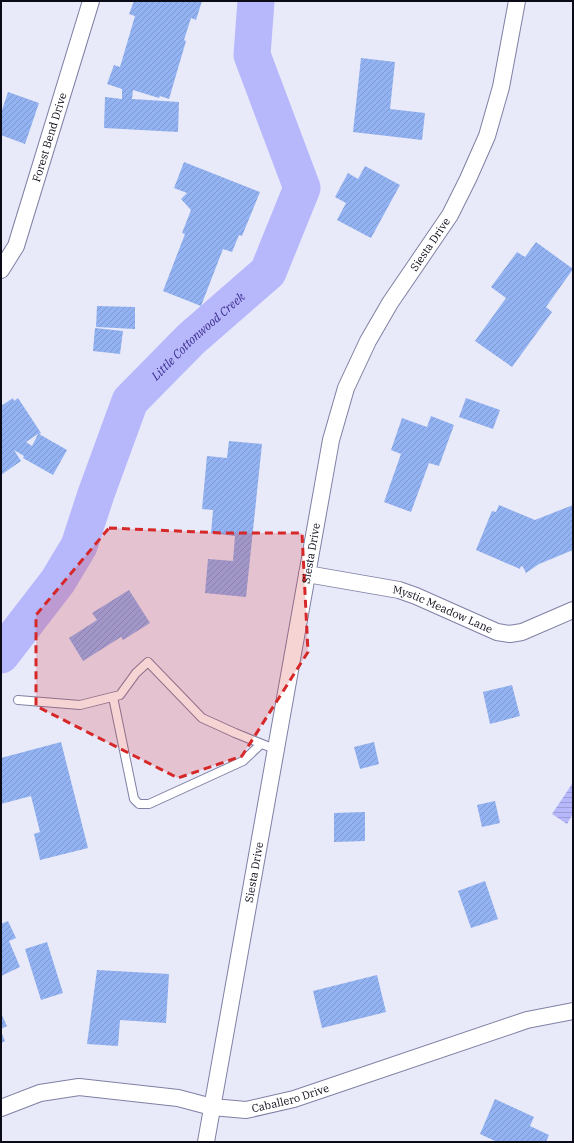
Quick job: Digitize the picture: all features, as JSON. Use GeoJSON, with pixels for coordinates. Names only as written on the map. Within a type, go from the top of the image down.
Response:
{"type":"FeatureCollection","features":[{"type":"Feature","properties":{"kind":"street","name":"Forest Bend Drive"},"geometry":{"type":"LineString","coordinates":[[1,270],[16,246],[91,1]]}},
{"type":"Feature","properties":{"kind":"street","name":"Siesta Drive"},"geometry":{"type":"LineString","coordinates":[[206,1142],[331,440],[346,388],[368,341],[390,303],[450,215],[487,136],[501,87],[517,1]]}},
{"type":"Feature","properties":{"kind":"street","name":"Mystic Meadow Lane"},"geometry":{"type":"LineString","coordinates":[[307,574],[399,590],[497,632],[510,634],[522,632],[573,610]]}},
{"type":"Feature","properties":{"kind":"street","name":"Caballero Drive"},"geometry":{"type":"LineString","coordinates":[[1,1108],[40,1093],[79,1087],[178,1098],[212,1107],[246,1110],[294,1099],[526,1020],[573,1011]]}},
{"type":"Feature","properties":{"kind":"lane"},"geometry":{"type":"LineString","coordinates":[[18,700],[80,705],[120,695],[136,673],[148,662],[202,718],[277,750]]}},
{"type":"Feature","properties":{"kind":"lane"},"geometry":{"type":"LineString","coordinates":[[113,697],[134,799],[139,804],[149,804],[242,761],[261,744]]}},
{"type":"Feature","properties":{"kind":"highlighted area"},"geometry":{"type":"Polygon","coordinates":[[[109,528],[223,533],[302,533],[308,652],[242,756],[178,778],[36,706],[36,615],[109,528]]]}},
{"type":"Feature","properties":{"kind":"water"},"geometry":{"type":"Polygon","coordinates":[[[572,784],[573,814],[567,824],[552,814],[572,784]]]}},
{"type":"Feature","properties":{"kind":"building"},"geometry":{"type":"Polygon","coordinates":[[[134,1],[202,1],[196,20],[191,18],[184,40],[186,41],[169,99],[160,96],[159,98],[133,90],[132,99],[179,102],[178,132],[104,128],[105,97],[122,99],[122,89],[107,84],[114,65],[120,67],[135,16],[129,14],[134,1]]]}},
{"type":"Feature","properties":{"kind":"building"},"geometry":{"type":"Polygon","coordinates":[[[361,58],[395,62],[390,109],[425,113],[422,140],[353,132],[361,58]]]}},
{"type":"Feature","properties":{"kind":"building"},"geometry":{"type":"Polygon","coordinates":[[[8,92],[39,103],[25,144],[1,135],[1,113],[8,92]]]}},
{"type":"Feature","properties":{"kind":"building"},"geometry":{"type":"Polygon","coordinates":[[[184,162],[260,192],[242,236],[239,235],[232,252],[223,249],[201,306],[163,291],[185,234],[182,233],[191,210],[181,199],[187,193],[174,188],[184,162]]]}},
{"type":"Feature","properties":{"kind":"building"},"geometry":{"type":"Polygon","coordinates":[[[365,166],[400,185],[371,238],[337,220],[346,203],[335,197],[348,173],[358,179],[365,166]]]}},
{"type":"Feature","properties":{"kind":"building"},"geometry":{"type":"Polygon","coordinates":[[[536,242],[573,269],[546,307],[552,312],[512,367],[475,341],[506,298],[491,287],[517,252],[525,257],[536,242]]]}},
{"type":"Feature","properties":{"kind":"building"},"geometry":{"type":"Polygon","coordinates":[[[97,306],[135,307],[135,329],[96,327],[97,306]]]}},
{"type":"Feature","properties":{"kind":"building"},"geometry":{"type":"Polygon","coordinates":[[[95,328],[123,331],[120,354],[93,351],[95,328]]]}},
{"type":"Feature","properties":{"kind":"building"},"geometry":{"type":"Polygon","coordinates":[[[13,398],[14,401],[18,398],[41,433],[39,434],[67,450],[53,475],[23,458],[24,456],[14,450],[21,461],[1,475],[1,406],[13,398]],[[38,434],[26,442],[32,446],[38,434]]]}},
{"type":"Feature","properties":{"kind":"building"},"geometry":{"type":"Polygon","coordinates":[[[466,398],[500,410],[493,429],[459,417],[466,398]]]}},
{"type":"Feature","properties":{"kind":"building"},"geometry":{"type":"Polygon","coordinates":[[[431,416],[454,425],[439,466],[429,463],[411,512],[384,502],[401,454],[391,450],[402,418],[427,427],[431,416]]]}},
{"type":"Feature","properties":{"kind":"building"},"geometry":{"type":"Polygon","coordinates":[[[229,441],[262,444],[246,597],[205,593],[208,559],[233,561],[235,536],[211,533],[213,510],[202,509],[207,456],[227,458],[229,441]]]}},
{"type":"Feature","properties":{"kind":"building"},"geometry":{"type":"Polygon","coordinates":[[[499,505],[535,520],[573,505],[573,550],[539,564],[526,573],[521,566],[520,569],[476,550],[492,511],[496,512],[499,505]]]}},
{"type":"Feature","properties":{"kind":"building"},"geometry":{"type":"Polygon","coordinates":[[[129,590],[150,623],[123,640],[121,637],[83,661],[69,638],[97,620],[92,613],[129,590]]]}},
{"type":"Feature","properties":{"kind":"building"},"geometry":{"type":"Polygon","coordinates":[[[512,685],[520,716],[490,724],[483,692],[512,685]]]}},
{"type":"Feature","properties":{"kind":"building"},"geometry":{"type":"Polygon","coordinates":[[[61,742],[88,848],[40,860],[34,834],[40,832],[31,796],[1,804],[1,758],[61,742]]]}},
{"type":"Feature","properties":{"kind":"building"},"geometry":{"type":"Polygon","coordinates":[[[374,742],[379,764],[360,769],[354,747],[374,742]]]}},
{"type":"Feature","properties":{"kind":"building"},"geometry":{"type":"Polygon","coordinates":[[[495,801],[500,823],[482,827],[477,805],[495,801]]]}},
{"type":"Feature","properties":{"kind":"building"},"geometry":{"type":"Polygon","coordinates":[[[365,812],[365,841],[334,842],[334,813],[365,812]]]}},
{"type":"Feature","properties":{"kind":"building"},"geometry":{"type":"Polygon","coordinates":[[[485,881],[498,919],[471,928],[458,891],[485,881]]]}},
{"type":"Feature","properties":{"kind":"building"},"geometry":{"type":"Polygon","coordinates":[[[8,921],[16,938],[9,941],[20,967],[1,976],[1,924],[8,921]]]}},
{"type":"Feature","properties":{"kind":"building"},"geometry":{"type":"Polygon","coordinates":[[[47,942],[63,993],[41,1000],[25,949],[47,942]]]}},
{"type":"Feature","properties":{"kind":"building"},"geometry":{"type":"Polygon","coordinates":[[[97,970],[169,974],[166,1023],[120,1020],[118,1046],[87,1044],[97,970]]]}},
{"type":"Feature","properties":{"kind":"building"},"geometry":{"type":"Polygon","coordinates":[[[377,975],[386,1012],[322,1028],[313,991],[377,975]]]}},
{"type":"Feature","properties":{"kind":"building"},"geometry":{"type":"Polygon","coordinates":[[[1,1013],[7,1026],[1,1029],[1,1013]]]}},
{"type":"Feature","properties":{"kind":"building"},"geometry":{"type":"Polygon","coordinates":[[[1,1032],[5,1041],[1,1043],[1,1032]]]}},
{"type":"Feature","properties":{"kind":"building"},"geometry":{"type":"Polygon","coordinates":[[[495,1099],[534,1117],[530,1126],[549,1135],[546,1142],[495,1142],[480,1134],[495,1099]]]}},
{"type":"Feature","properties":{"kind":"waterway","name":"Little Cottonwood Creek"},"geometry":{"type":"LineString","coordinates":[[1,655],[58,581],[79,546],[96,494],[130,401],[191,339],[268,272],[302,188],[252,55],[256,1]]}}]}
